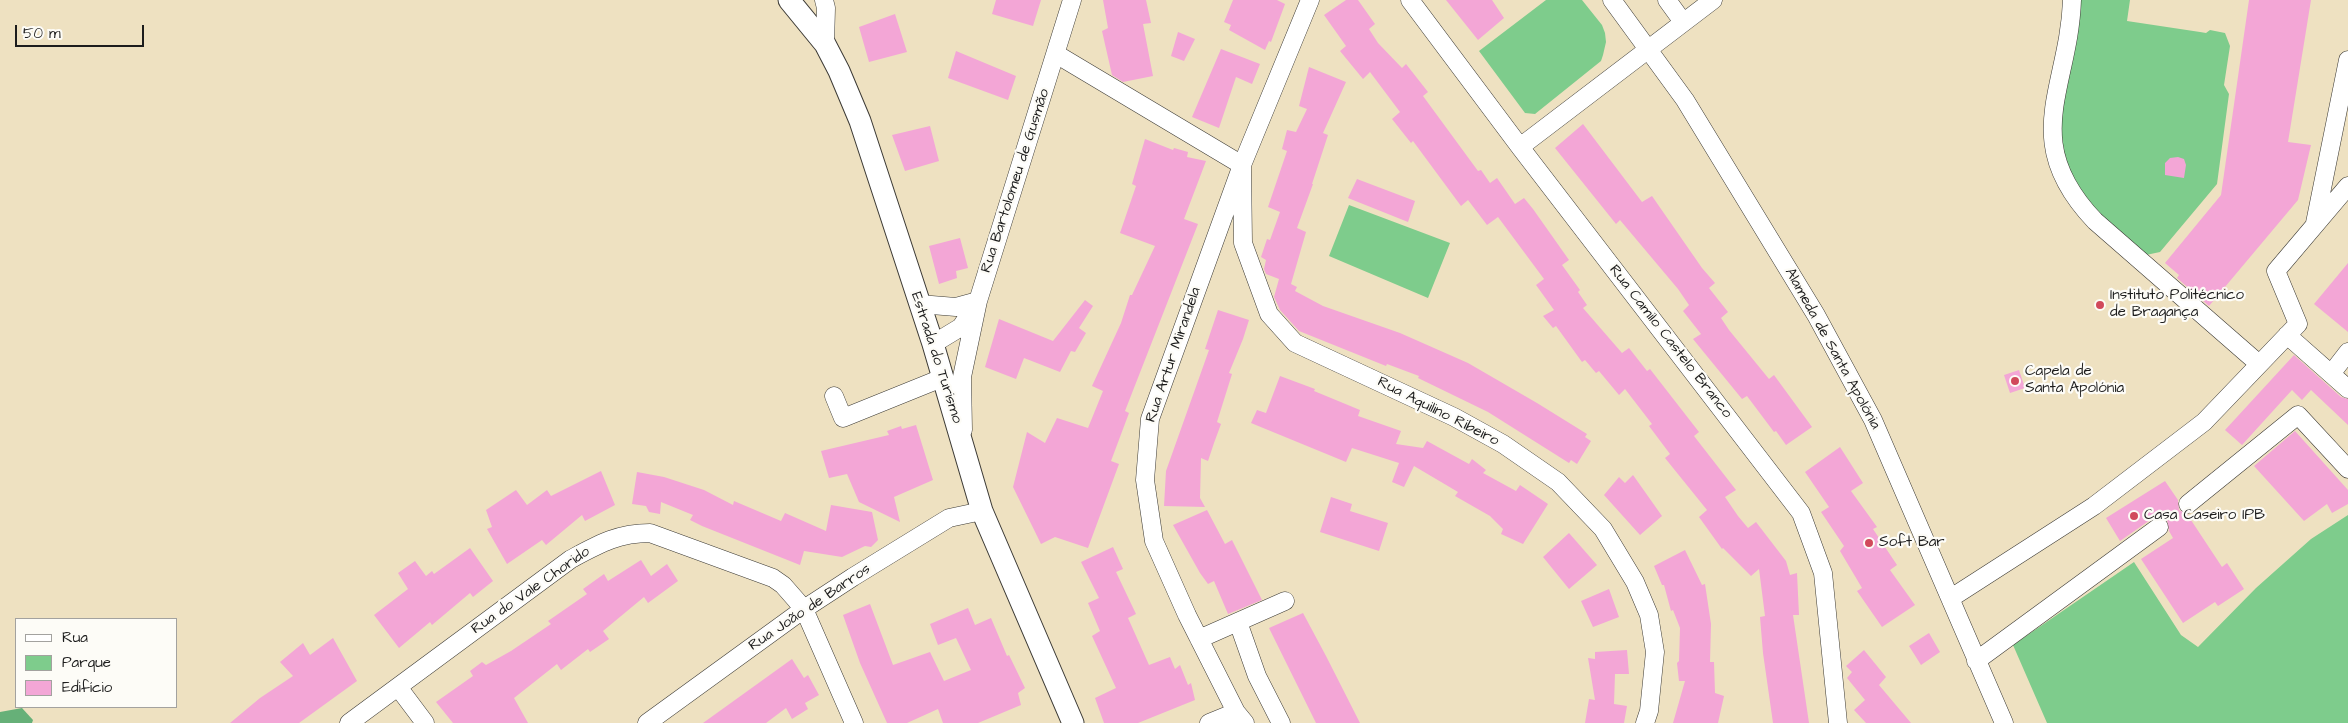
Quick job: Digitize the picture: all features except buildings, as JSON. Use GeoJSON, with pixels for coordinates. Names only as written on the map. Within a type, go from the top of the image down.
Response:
{"type":"FeatureCollection","features":[{"type":"Feature","properties":{"kind":"main road","name":"Estrada do Turismo"},"geometry":{"type":"LineString","coordinates":[[789,0],[825,44],[839,71],[860,121],[933,344],[982,510],[1073,723]]}},
{"type":"Feature","properties":{"kind":"street"},"geometry":{"type":"LineString","coordinates":[[824,0],[826,8],[825,44]]}},
{"type":"Feature","properties":{"kind":"street","name":"Rua Bartolomeu de Gusmão"},"geometry":{"type":"LineString","coordinates":[[933,344],[961,327],[978,301],[1072,0]]}},
{"type":"Feature","properties":{"kind":"street","name":"Rua Artur Mirandela"},"geometry":{"type":"LineString","coordinates":[[1241,717],[1199,638],[1154,541],[1145,480],[1150,419],[1242,165],[1310,0]]}},
{"type":"Feature","properties":{"kind":"street","name":"Rua Camilo Castelo Branco"},"geometry":{"type":"LineString","coordinates":[[1410,0],[1520,147],[1801,512],[1823,573],[1838,723]]}},
{"type":"Feature","properties":{"kind":"street","name":"Alameda de Santa Apolónia"},"geometry":{"type":"LineString","coordinates":[[1612,0],[1685,100],[1816,315],[1873,420],[2004,723]]}},
{"type":"Feature","properties":{"kind":"street"},"geometry":{"type":"LineString","coordinates":[[1667,0],[1683,22]]}},
{"type":"Feature","properties":{"kind":"street"},"geometry":{"type":"LineString","coordinates":[[1520,147],[1713,0]]}},
{"type":"Feature","properties":{"kind":"street"},"geometry":{"type":"LineString","coordinates":[[2072,0],[2072,22],[2056,89],[2052,118],[2056,154],[2064,179],[2078,204],[2095,221],[2259,364]]}},
{"type":"Feature","properties":{"kind":"street"},"geometry":{"type":"LineString","coordinates":[[1056,54],[1242,165]]}},
{"type":"Feature","properties":{"kind":"street"},"geometry":{"type":"LineString","coordinates":[[2315,224],[2348,60]]}},
{"type":"Feature","properties":{"kind":"street","name":"Rua Aquilino Ribeiro"},"geometry":{"type":"LineString","coordinates":[[1242,165],[1242,243],[1269,314],[1295,343],[1454,416],[1503,444],[1558,482],[1603,529],[1635,582],[1649,615],[1655,652],[1649,710],[1645,723]]}},
{"type":"Feature","properties":{"kind":"street"},"geometry":{"type":"LineString","coordinates":[[1951,598],[2094,506],[2204,422],[2298,324],[2276,271],[2348,186]]}},
{"type":"Feature","properties":{"kind":"street"},"geometry":{"type":"LineString","coordinates":[[919,304],[956,307],[978,301],[962,377],[963,441]]}},
{"type":"Feature","properties":{"kind":"street"},"geometry":{"type":"LineString","coordinates":[[2287,335],[2348,389]]}},
{"type":"Feature","properties":{"kind":"street"},"geometry":{"type":"LineString","coordinates":[[2331,374],[2348,352]]}},
{"type":"Feature","properties":{"kind":"street"},"geometry":{"type":"LineString","coordinates":[[834,396],[843,418],[942,378]]}},
{"type":"Feature","properties":{"kind":"street"},"geometry":{"type":"LineString","coordinates":[[2188,504],[2298,415],[2348,469]]}},
{"type":"Feature","properties":{"kind":"street","name":"Rua João de Barros"},"geometry":{"type":"LineString","coordinates":[[647,723],[804,609],[949,518],[982,510]]}},
{"type":"Feature","properties":{"kind":"street"},"geometry":{"type":"LineString","coordinates":[[1976,661],[2159,527]]}},
{"type":"Feature","properties":{"kind":"street","name":"Rua do Vale Chorido"},"geometry":{"type":"LineString","coordinates":[[350,723],[571,559],[603,542],[630,533],[650,533],[772,578],[783,585],[804,609],[854,723]]}},
{"type":"Feature","properties":{"kind":"street"},"geometry":{"type":"LineString","coordinates":[[1199,638],[1285,601]]}},
{"type":"Feature","properties":{"kind":"street"},"geometry":{"type":"LineString","coordinates":[[1238,622],[1257,676],[1281,723]]}},
{"type":"Feature","properties":{"kind":"street"},"geometry":{"type":"LineString","coordinates":[[398,687],[425,723]]}},
{"type":"Feature","properties":{"kind":"street"},"geometry":{"type":"LineString","coordinates":[[1209,723],[1241,717]]}},
{"type":"Feature","properties":{"kind":"green space"},"geometry":{"type":"Polygon","coordinates":[[[1546,0],[1582,0],[1602,25],[1606,42],[1601,61],[1535,114],[1525,113],[1479,51],[1546,0]]]}},
{"type":"Feature","properties":{"kind":"green space"},"geometry":{"type":"Polygon","coordinates":[[[2079,0],[2130,0],[2127,21],[2206,33],[2210,30],[2225,33],[2230,46],[2224,85],[2229,94],[2217,184],[2160,252],[2146,255],[2093,208],[2071,178],[2063,155],[2058,122],[2080,17],[2079,0]]]}},
{"type":"Feature","properties":{"kind":"green space"},"geometry":{"type":"Polygon","coordinates":[[[1349,205],[1450,243],[1428,298],[1329,256],[1349,205]]]}},
{"type":"Feature","properties":{"kind":"green space"},"geometry":{"type":"Polygon","coordinates":[[[2348,515],[2348,723],[2047,723],[2013,645],[2134,562],[2181,635],[2198,647],[2256,588],[2311,539],[2348,515]]]}},
{"type":"Feature","properties":{"kind":"green space"},"geometry":{"type":"Polygon","coordinates":[[[22,708],[33,720],[32,723],[0,723],[0,712],[22,708]]]}},
{"type":"Feature","properties":{"kind":"place","name":"Instituto Politécnico de Bragança"},"geometry":{"type":"Point","coordinates":[2100,305]}},
{"type":"Feature","properties":{"kind":"place","name":"Capela de Santa Apolónia"},"geometry":{"type":"Point","coordinates":[2015,381]}},
{"type":"Feature","properties":{"kind":"place","name":"Casa Caseiro IPB"},"geometry":{"type":"Point","coordinates":[2134,516]}},
{"type":"Feature","properties":{"kind":"place","name":"Soft Bar"},"geometry":{"type":"Point","coordinates":[1869,543]}}]}
